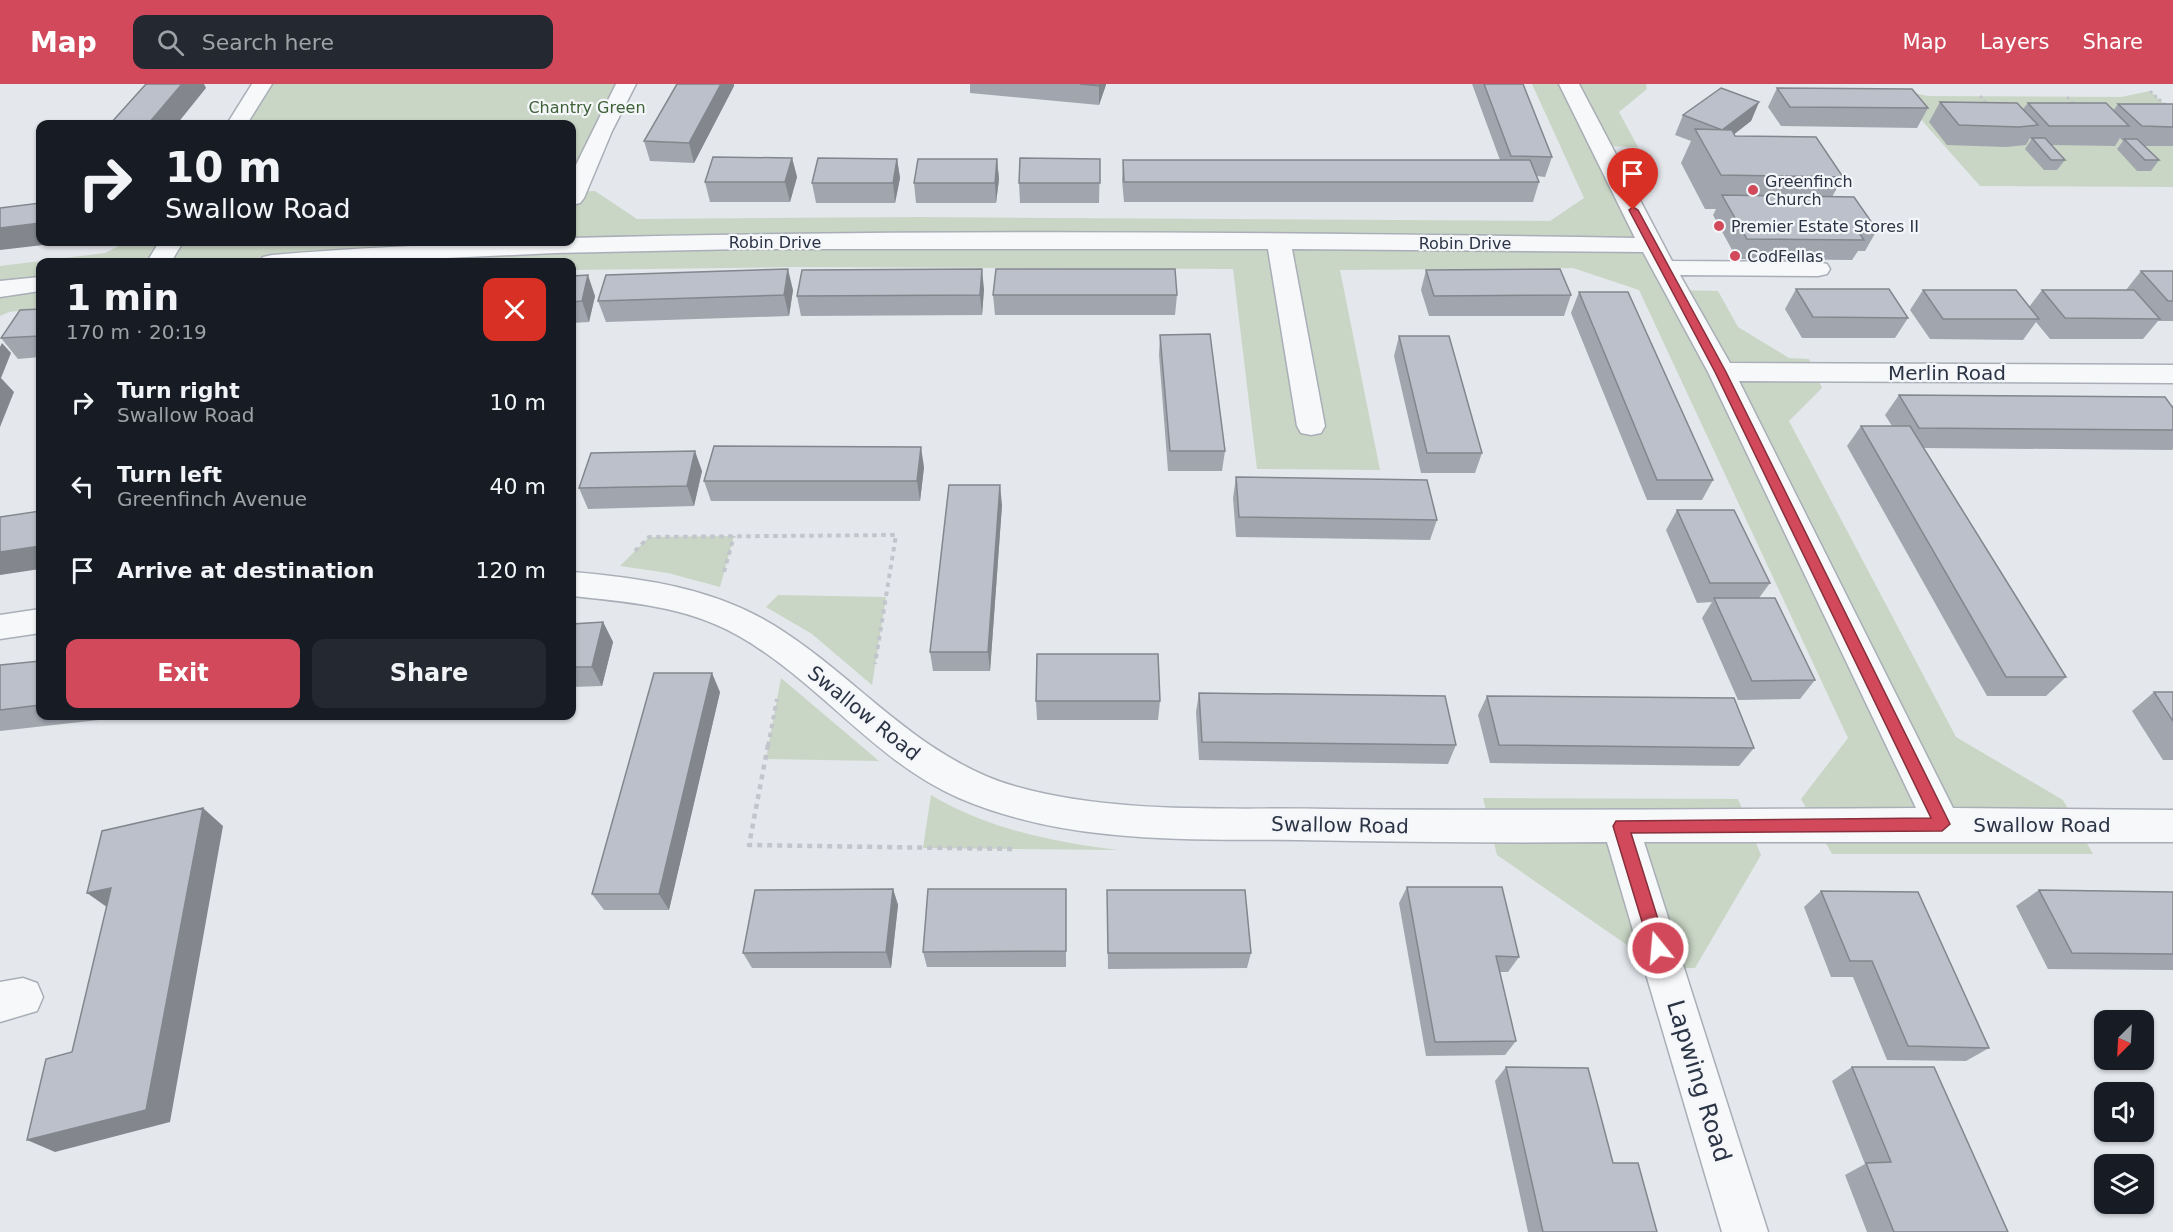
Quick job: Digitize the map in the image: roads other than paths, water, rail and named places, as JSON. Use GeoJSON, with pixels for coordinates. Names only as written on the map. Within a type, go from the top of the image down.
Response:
{"type":"FeatureCollection","features":[{"type":"Feature","properties":{"kind":"street"},"geometry":{"type":"LineString","coordinates":[[240,120],[262,84]]}},
{"type":"Feature","properties":{"kind":"street"},"geometry":{"type":"LineString","coordinates":[[576,189],[601,131],[626,84]]}},
{"type":"Feature","properties":{"kind":"street"},"geometry":{"type":"LineString","coordinates":[[1569,84],[1721,372],[1942,824]]}},
{"type":"Feature","properties":{"kind":"street"},"geometry":{"type":"LineString","coordinates":[[1279,242],[1311,426]]}},
{"type":"Feature","properties":{"kind":"street","name":"Robin Drive"},"geometry":{"type":"LineString","coordinates":[[576,243],[1279,242],[1658,256],[1818,269]]}},
{"type":"Feature","properties":{"kind":"street","name":"Robin Drive"},"geometry":{"type":"LineString","coordinates":[[323,258],[505,246]]}},
{"type":"Feature","properties":{"kind":"street"},"geometry":{"type":"LineString","coordinates":[[0,289],[36,284]]}},
{"type":"Feature","properties":{"kind":"street","name":"Merlin Road"},"geometry":{"type":"LineString","coordinates":[[1721,372],[2173,374]]}},
{"type":"Feature","properties":{"kind":"street","name":"Swallow Road"},"geometry":{"type":"LineString","coordinates":[[576,584],[661,594],[732,617],[795,657],[921,759],[981,791],[1050,810],[1092,818],[1133,822],[1490,827],[1942,824],[2173,826]]}},
{"type":"Feature","properties":{"kind":"street"},"geometry":{"type":"LineString","coordinates":[[0,627],[36,622]]}},
{"type":"Feature","properties":{"kind":"street","name":"Lapwing Road"},"geometry":{"type":"LineString","coordinates":[[1621,826],[1745,1232]]}},
{"type":"Feature","properties":{"kind":"place","name":"Greenfinch Church"},"geometry":{"type":"Point","coordinates":[1753,190]}},
{"type":"Feature","properties":{"kind":"place","name":"Premier Estate Stores II"},"geometry":{"type":"Point","coordinates":[1719,226]}},
{"type":"Feature","properties":{"kind":"place","name":"CodFellas"},"geometry":{"type":"Point","coordinates":[1735,256]}},
{"type":"Feature","properties":{"kind":"park label","name":"Chantry Green"},"geometry":{"type":"Point","coordinates":[587,107]}}]}
